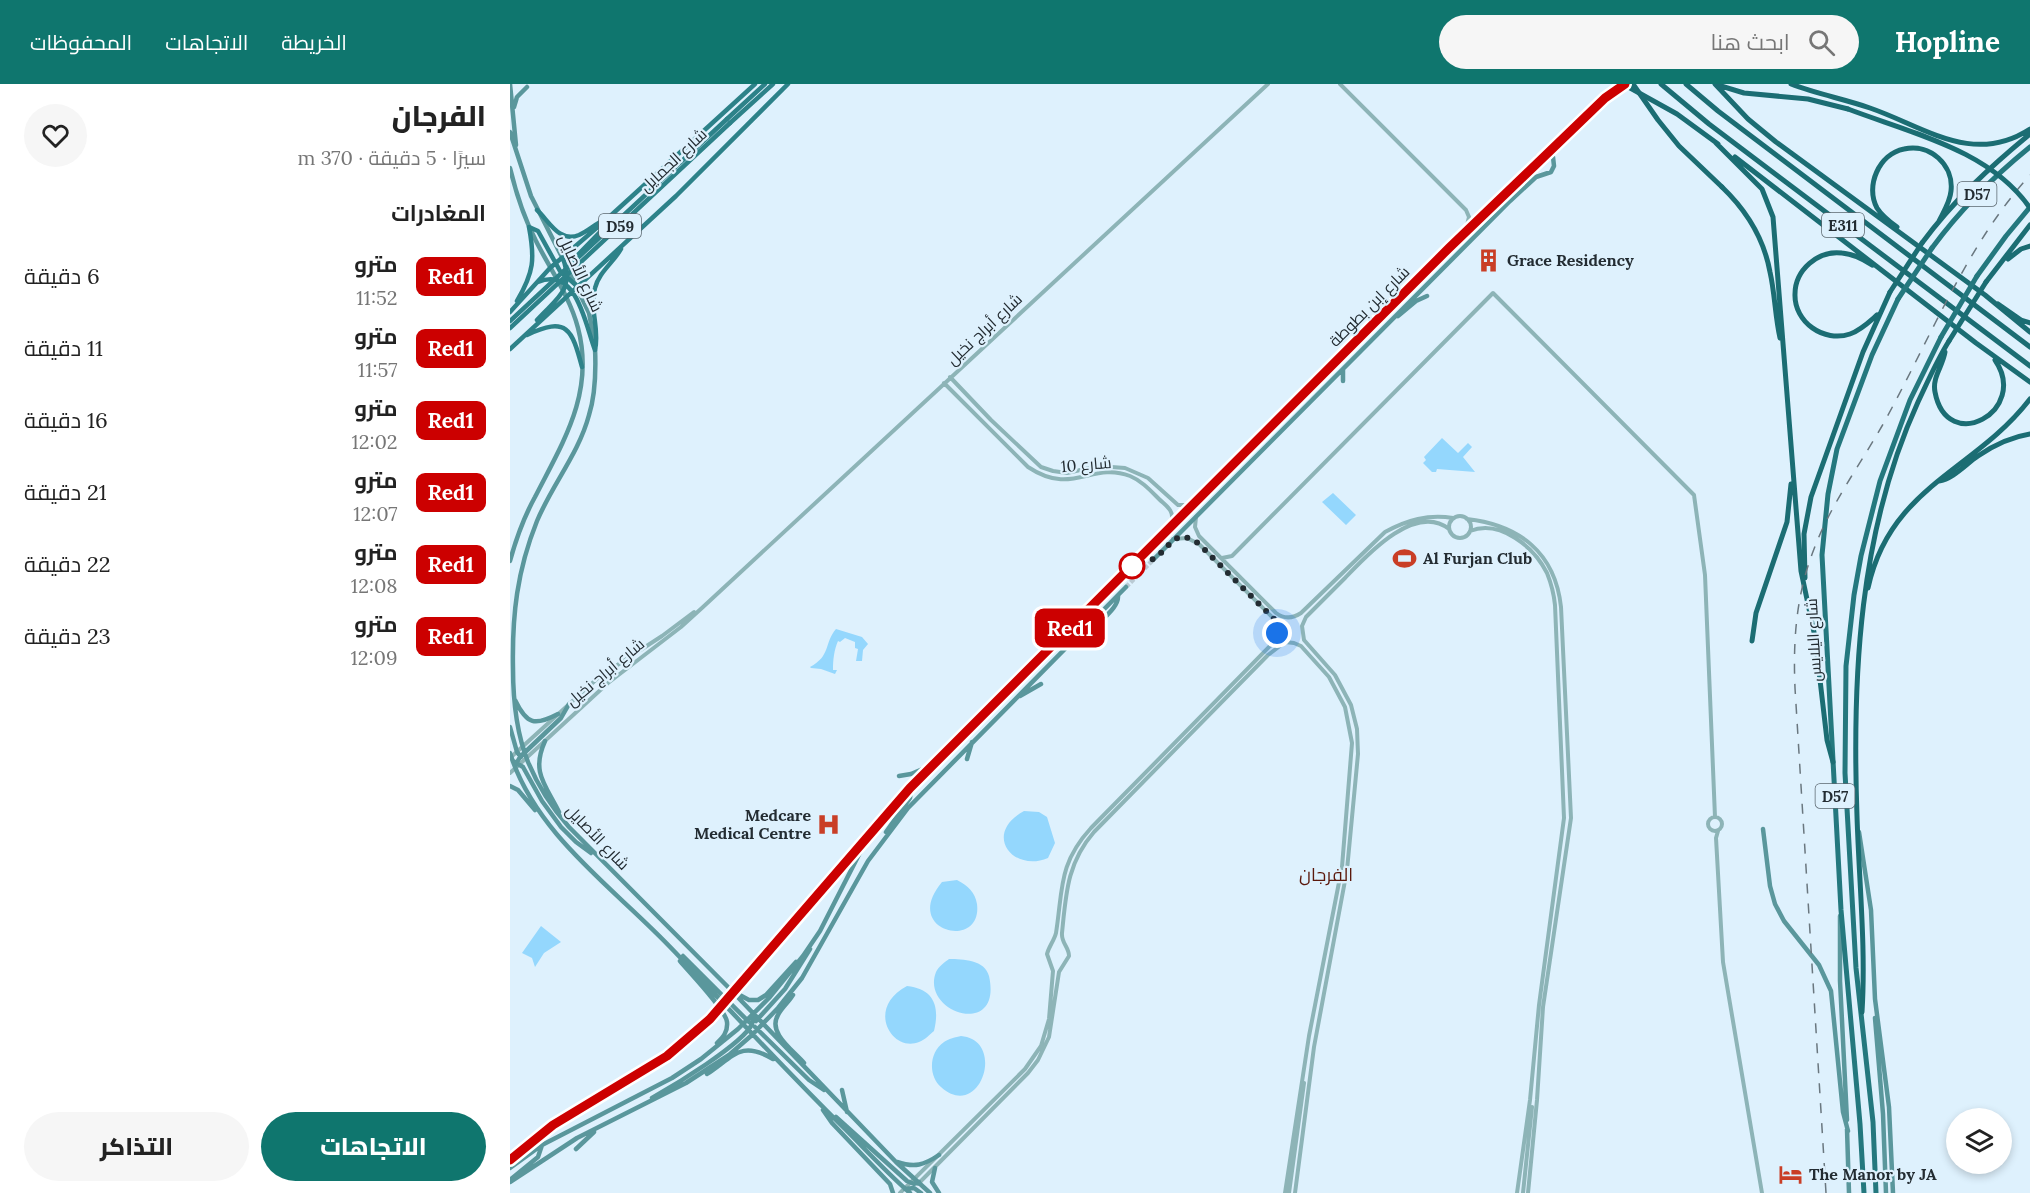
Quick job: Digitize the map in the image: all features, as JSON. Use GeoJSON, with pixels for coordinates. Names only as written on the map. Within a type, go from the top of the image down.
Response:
{"type":"FeatureCollection","features":[{"type":"Feature","properties":{"kind":"highway"},"geometry":{"type":"LineString","coordinates":[[1623,84],[1677,114],[2030,382]]}},
{"type":"Feature","properties":{"kind":"highway"},"geometry":{"type":"LineString","coordinates":[[1634,84],[1679,146],[1722,187],[1748,218],[1762,245],[1770,270],[1779,334],[1784,349]]}},
{"type":"Feature","properties":{"kind":"highway","name":"E311"},"geometry":{"type":"LineString","coordinates":[[1661,84],[1709,124],[2030,366]]}},
{"type":"Feature","properties":{"kind":"highway","name":"E311"},"geometry":{"type":"LineString","coordinates":[[1686,84],[2030,347]]}},
{"type":"Feature","properties":{"kind":"highway"},"geometry":{"type":"LineString","coordinates":[[1715,84],[1744,93],[1808,99],[1848,110],[1974,158],[2002,177],[2030,208]]}},
{"type":"Feature","properties":{"kind":"highway"},"geometry":{"type":"LineString","coordinates":[[1715,84],[1748,118],[1785,150],[1993,302],[2030,332]]}},
{"type":"Feature","properties":{"kind":"highway"},"geometry":{"type":"LineString","coordinates":[[1791,84],[1870,108],[1937,136],[1964,144],[1996,144],[2030,131]]}},
{"type":"Feature","properties":{"kind":"highway"},"geometry":{"type":"LineString","coordinates":[[1806,592],[1803,547],[1808,509],[1857,367],[1880,312],[1890,292],[1939,221],[1978,178],[2030,131]]}},
{"type":"Feature","properties":{"kind":"highway"},"geometry":{"type":"LineString","coordinates":[[1716,143],[1757,183],[1770,207],[1775,227],[1801,571],[1817,646],[1827,740],[1833,762]]}},
{"type":"Feature","properties":{"kind":"highway","name":"شارع اليلايس"},"geometry":{"type":"LineString","coordinates":[[1864,1193],[1841,910],[1822,572],[1826,505],[1835,457],[1845,425],[1875,346],[1898,299],[1932,248],[1960,212],[2030,147]]}},
{"type":"Feature","properties":{"kind":"highway"},"geometry":{"type":"LineString","coordinates":[[1913,243],[1882,215],[1873,195],[1876,173],[1891,154],[1905,148],[1920,148],[1934,154],[1945,164],[1951,181],[1951,190],[1939,221]]}},
{"type":"Feature","properties":{"kind":"highway","name":"شارع اليلايس"},"geometry":{"type":"LineString","coordinates":[[1876,1193],[1873,1122],[1857,976],[1845,773],[1844,702],[1850,630],[1861,556],[1880,481],[1913,394],[1941,337],[1977,276],[2030,208]]}},
{"type":"Feature","properties":{"kind":"highway"},"geometry":{"type":"LineString","coordinates":[[1862,1012],[1864,966],[1857,816],[1858,683],[1869,558],[1889,480],[1909,421],[1944,348],[1986,282],[2030,225]]}},
{"type":"Feature","properties":{"kind":"highway"},"geometry":{"type":"LineString","coordinates":[[1997,268],[2014,253],[2030,246]]}},
{"type":"Feature","properties":{"kind":"highway"},"geometry":{"type":"LineString","coordinates":[[1880,312],[1858,331],[1829,336],[1812,328],[1805,321],[1796,304],[1796,287],[1807,266],[1821,256],[1836,252],[1860,258],[1890,277]]}},
{"type":"Feature","properties":{"kind":"highway"},"geometry":{"type":"LineString","coordinates":[[1993,302],[2030,323]]}},
{"type":"Feature","properties":{"kind":"highway"},"geometry":{"type":"LineString","coordinates":[[1976,343],[2003,368],[2010,382]]}},
{"type":"Feature","properties":{"kind":"highway"},"geometry":{"type":"LineString","coordinates":[[1944,348],[1944,357],[1936,375],[1934,387],[1941,407],[1952,418],[1964,423],[1985,423],[1998,416]]}},
{"type":"Feature","properties":{"kind":"highway"},"geometry":{"type":"LineString","coordinates":[[1863,613],[1876,561],[1888,535],[1900,517],[1937,481],[2006,426],[2030,399]]}},
{"type":"Feature","properties":{"kind":"highway"},"geometry":{"type":"LineString","coordinates":[[1937,481],[1947,479],[1999,443],[2030,434]]}},
{"type":"Feature","properties":{"kind":"highway"},"geometry":{"type":"LineString","coordinates":[[1752,640],[1756,613],[1787,522],[1793,477]]}},
{"type":"Feature","properties":{"kind":"main road","name":"شارع الأصايل"},"geometry":{"type":"LineString","coordinates":[[510,84],[519,162]]}},
{"type":"Feature","properties":{"kind":"main road","name":"D59"},"geometry":{"type":"LineString","coordinates":[[511,311],[550,268],[755,84]]}},
{"type":"Feature","properties":{"kind":"main road","name":"شارع الجمايل"},"geometry":{"type":"LineString","coordinates":[[510,328],[765,84]]}},
{"type":"Feature","properties":{"kind":"main road","name":"شارع الجمايل"},"geometry":{"type":"LineString","coordinates":[[510,321],[728,121],[773,84]]}},
{"type":"Feature","properties":{"kind":"main road","name":"D59"},"geometry":{"type":"LineString","coordinates":[[510,349],[681,192],[788,84]]}},
{"type":"Feature","properties":{"kind":"main road"},"geometry":{"type":"LineString","coordinates":[[513,112],[517,97],[527,87]]}},
{"type":"Feature","properties":{"kind":"main road","name":"شارع الأصايل"},"geometry":{"type":"LineString","coordinates":[[510,132],[537,210],[562,258]]}},
{"type":"Feature","properties":{"kind":"main road","name":"شارع إبن بطوطة"},"geometry":{"type":"LineString","coordinates":[[1155,558],[1510,201],[1536,177],[1551,171],[1554,166],[1552,158],[1545,153],[1539,155],[1530,170],[1484,209],[1159,534]]}},
{"type":"Feature","properties":{"kind":"main road","name":"شارع الأصايل"},"geometry":{"type":"LineString","coordinates":[[510,168],[529,227],[556,279],[565,284],[566,298],[578,327],[582,367],[580,390],[569,430],[526,515],[510,561]]}},
{"type":"Feature","properties":{"kind":"main road"},"geometry":{"type":"LineString","coordinates":[[537,210],[557,232],[570,237],[581,234],[607,219]]}},
{"type":"Feature","properties":{"kind":"main road"},"geometry":{"type":"LineString","coordinates":[[522,338],[565,284],[567,268],[574,258],[603,229],[607,219]]}},
{"type":"Feature","properties":{"kind":"main road"},"geometry":{"type":"LineString","coordinates":[[529,227],[538,231],[565,284],[572,292],[585,318],[595,350]]}},
{"type":"Feature","properties":{"kind":"main road"},"geometry":{"type":"LineString","coordinates":[[511,311],[532,269],[533,248],[529,227]]}},
{"type":"Feature","properties":{"kind":"main road"},"geometry":{"type":"LineString","coordinates":[[595,350],[597,336],[594,290],[602,273],[619,253],[621,246]]}},
{"type":"Feature","properties":{"kind":"main road"},"geometry":{"type":"LineString","coordinates":[[562,258],[567,268]]}},
{"type":"Feature","properties":{"kind":"main road","name":"شارع الأصايل"},"geometry":{"type":"LineString","coordinates":[[567,268],[589,313],[595,350],[595,387],[589,417],[537,521],[520,572],[513,619],[513,695],[524,749],[549,801],[564,822],[751,1012]]}},
{"type":"Feature","properties":{"kind":"main road"},"geometry":{"type":"LineString","coordinates":[[537,283],[546,279],[556,279],[578,287]]}},
{"type":"Feature","properties":{"kind":"main road"},"geometry":{"type":"LineString","coordinates":[[1391,320],[1416,301],[1427,296]]}},
{"type":"Feature","properties":{"kind":"main road"},"geometry":{"type":"LineString","coordinates":[[522,338],[550,326],[566,329],[574,339],[582,367]]}},
{"type":"Feature","properties":{"kind":"main road"},"geometry":{"type":"LineString","coordinates":[[1342,381],[1343,368]]}},
{"type":"Feature","properties":{"kind":"main road"},"geometry":{"type":"LineString","coordinates":[[880,842],[924,789],[1126,588]]}},
{"type":"Feature","properties":{"kind":"main road"},"geometry":{"type":"LineString","coordinates":[[1087,639],[1092,629],[1116,605],[1118,596]]}},
{"type":"Feature","properties":{"kind":"main road"},"geometry":{"type":"LineString","coordinates":[[632,1111],[705,1065],[754,1023],[790,982],[820,931],[869,835],[884,814],[1097,597]]}},
{"type":"Feature","properties":{"kind":"main road"},"geometry":{"type":"LineString","coordinates":[[1057,638],[1057,615],[1069,616],[1081,613]]}},
{"type":"Feature","properties":{"kind":"main road"},"geometry":{"type":"LineString","coordinates":[[1015,699],[1041,684]]}},
{"type":"Feature","properties":{"kind":"main road"},"geometry":{"type":"LineString","coordinates":[[513,695],[523,715],[531,721],[542,722],[558,714]]}},
{"type":"Feature","properties":{"kind":"main road"},"geometry":{"type":"LineString","coordinates":[[514,760],[559,720],[569,704]]}},
{"type":"Feature","properties":{"kind":"main road"},"geometry":{"type":"LineString","coordinates":[[510,727],[514,760],[542,801],[576,843],[601,859]]}},
{"type":"Feature","properties":{"kind":"main road"},"geometry":{"type":"LineString","coordinates":[[967,759],[975,738]]}},
{"type":"Feature","properties":{"kind":"main road"},"geometry":{"type":"LineString","coordinates":[[545,741],[539,754],[538,770],[564,822]]}},
{"type":"Feature","properties":{"kind":"main road"},"geometry":{"type":"LineString","coordinates":[[514,760],[527,758]]}},
{"type":"Feature","properties":{"kind":"main road","name":"شارع الأصايل"},"geometry":{"type":"LineString","coordinates":[[514,760],[523,785],[542,816],[567,845],[673,949],[740,1027],[754,1037],[822,1107],[912,1186],[930,1193]]}},
{"type":"Feature","properties":{"kind":"main road"},"geometry":{"type":"LineString","coordinates":[[899,776],[916,772],[934,761]]}},
{"type":"Feature","properties":{"kind":"main road"},"geometry":{"type":"LineString","coordinates":[[812,1076],[806,1065],[780,1036],[776,1029],[777,1017],[789,1002],[817,955],[846,898],[891,822],[910,798],[912,783]]}},
{"type":"Feature","properties":{"kind":"main road"},"geometry":{"type":"LineString","coordinates":[[510,786],[519,790],[542,816]]}},
{"type":"Feature","properties":{"kind":"main road"},"geometry":{"type":"LineString","coordinates":[[1857,816],[1871,910],[1875,1030],[1886,1193]]}},
{"type":"Feature","properties":{"kind":"main road"},"geometry":{"type":"LineString","coordinates":[[1763,829],[1770,886],[1775,904],[1784,921],[1819,965],[1831,992],[1843,1112],[1848,1131]]}},
{"type":"Feature","properties":{"kind":"main road"},"geometry":{"type":"LineString","coordinates":[[1841,910],[1839,948],[1849,1193]]}},
{"type":"Feature","properties":{"kind":"main road"},"geometry":{"type":"LineString","coordinates":[[754,1037],[751,1012],[781,985],[820,931]]}},
{"type":"Feature","properties":{"kind":"main road"},"geometry":{"type":"LineString","coordinates":[[666,942],[725,1015],[726,1033],[711,1052]]}},
{"type":"Feature","properties":{"kind":"main road"},"geometry":{"type":"LineString","coordinates":[[673,949],[754,1023],[809,1080],[831,1095]]}},
{"type":"Feature","properties":{"kind":"main road"},"geometry":{"type":"LineString","coordinates":[[728,987],[746,999],[763,998],[803,956]]}},
{"type":"Feature","properties":{"kind":"main road"},"geometry":{"type":"LineString","coordinates":[[510,1168],[542,1145],[661,1085],[711,1052],[740,1027],[764,1022],[796,987]]}},
{"type":"Feature","properties":{"kind":"main road"},"geometry":{"type":"LineString","coordinates":[[510,1181],[567,1144],[701,1074],[729,1055],[756,1034],[751,1012]]}},
{"type":"Feature","properties":{"kind":"main road"},"geometry":{"type":"LineString","coordinates":[[1876,1012],[1883,1048],[1889,1107],[1893,1193]]}},
{"type":"Feature","properties":{"kind":"main road","name":"شارع الأصايل"},"geometry":{"type":"LineString","coordinates":[[754,1023],[762,1020],[764,1022],[812,1076],[896,1162],[912,1186]]}},
{"type":"Feature","properties":{"kind":"main road"},"geometry":{"type":"LineString","coordinates":[[632,1111],[652,1104],[687,1086],[743,1050],[758,1051],[779,1063]]}},
{"type":"Feature","properties":{"kind":"main road"},"geometry":{"type":"LineString","coordinates":[[842,1090],[847,1112]]}},
{"type":"Feature","properties":{"kind":"main road"},"geometry":{"type":"LineString","coordinates":[[822,1107],[832,1123],[890,1184],[893,1193]]}},
{"type":"Feature","properties":{"kind":"main road"},"geometry":{"type":"LineString","coordinates":[[576,1149],[604,1124]]}},
{"type":"Feature","properties":{"kind":"main road"},"geometry":{"type":"LineString","coordinates":[[510,1181],[538,1156],[542,1145]]}},
{"type":"Feature","properties":{"kind":"main road"},"geometry":{"type":"LineString","coordinates":[[896,1162],[919,1166],[939,1155]]}},
{"type":"Feature","properties":{"kind":"main road"},"geometry":{"type":"LineString","coordinates":[[935,1168],[932,1182],[939,1193]]}},
{"type":"Feature","properties":{"kind":"main road"},"geometry":{"type":"LineString","coordinates":[[912,1186],[921,1193]]}},
{"type":"Feature","properties":{"kind":"street","name":"شارع أبراج نخيل"},"geometry":{"type":"LineString","coordinates":[[527,758],[608,683],[681,627],[1268,84]]}},
{"type":"Feature","properties":{"kind":"street"},"geometry":{"type":"LineString","coordinates":[[1340,84],[1466,210],[1469,217],[1466,227]]}},
{"type":"Feature","properties":{"kind":"street"},"geometry":{"type":"LineString","coordinates":[[1466,210],[1475,212],[1484,209]]}},
{"type":"Feature","properties":{"kind":"street"},"geometry":{"type":"LineString","coordinates":[[1222,558],[1232,556],[1493,293],[1694,495],[1705,576],[1715,818]]}},
{"type":"Feature","properties":{"kind":"street","name":"شارع 10"},"geometry":{"type":"LineString","coordinates":[[950,377],[1032,460],[1047,470],[1067,473],[1107,466],[1125,468],[1142,475],[1178,505],[1188,505]]}},
{"type":"Feature","properties":{"kind":"street","name":"شارع 10"},"geometry":{"type":"LineString","coordinates":[[944,383],[1028,467],[1045,477],[1064,481],[1108,472],[1124,474],[1137,480],[1170,509],[1173,516],[1172,521]]}},
{"type":"Feature","properties":{"kind":"street"},"geometry":{"type":"LineString","coordinates":[[973,411],[974,406],[982,410]]}},
{"type":"Feature","properties":{"kind":"street"},"geometry":{"type":"LineString","coordinates":[[1137,480],[1142,475]]}},
{"type":"Feature","properties":{"kind":"street"},"geometry":{"type":"LineString","coordinates":[[1197,515],[1195,527],[1197,534],[1276,613],[1285,618],[1293,618],[1302,626]]}},
{"type":"Feature","properties":{"kind":"street"},"geometry":{"type":"LineString","coordinates":[[1293,618],[1301,613],[1385,532],[1417,518],[1459,516],[1491,522],[1515,532],[1530,543],[1548,566],[1560,597],[1564,818],[1517,1193]]}},
{"type":"Feature","properties":{"kind":"street"},"geometry":{"type":"LineString","coordinates":[[1449,529],[1449,523],[1453,518]]}},
{"type":"Feature","properties":{"kind":"street"},"geometry":{"type":"LineString","coordinates":[[1295,1193],[1314,1047],[1347,870],[1359,745],[1355,719],[1343,688],[1305,642],[1302,626],[1304,619],[1314,608],[1377,545],[1392,534],[1408,527],[1439,523],[1449,529],[1454,536],[1460,538],[1466,536],[1470,531],[1471,526],[1467,519]]}},
{"type":"Feature","properties":{"kind":"street"},"geometry":{"type":"LineString","coordinates":[[1470,531],[1487,528],[1507,534],[1528,549],[1543,567],[1550,581],[1554,600],[1561,668],[1570,822],[1543,1007],[1528,1193]]}},
{"type":"Feature","properties":{"kind":"street"},"geometry":{"type":"LineString","coordinates":[[912,1186],[939,1155],[1025,1069],[1036,1054],[1049,1019],[1053,970],[1047,954],[1056,935],[1064,874],[1076,846],[1091,828],[1272,645],[1278,635],[1278,625],[1199,544],[1187,538],[1172,540]]}},
{"type":"Feature","properties":{"kind":"street","name":"شارع أبراج نخيل"},"geometry":{"type":"LineString","coordinates":[[524,749],[558,714],[606,672],[678,624],[717,593]]}},
{"type":"Feature","properties":{"kind":"street"},"geometry":{"type":"LineString","coordinates":[[1278,625],[1285,618]]}},
{"type":"Feature","properties":{"kind":"street"},"geometry":{"type":"LineString","coordinates":[[1292,643],[1298,640],[1302,633]]}},
{"type":"Feature","properties":{"kind":"street"},"geometry":{"type":"LineString","coordinates":[[1278,635],[1285,642],[1297,644],[1306,652],[1335,687],[1348,716],[1353,743],[1342,867],[1310,1029],[1285,1193]]}},
{"type":"Feature","properties":{"kind":"street"},"geometry":{"type":"LineString","coordinates":[[900,1193],[935,1168],[1038,1060],[1046,1045],[1052,1029],[1058,975],[1070,954],[1064,944],[1062,933],[1068,882],[1076,856],[1085,842],[1268,655],[1285,642]]}},
{"type":"Feature","properties":{"kind":"street"},"geometry":{"type":"LineString","coordinates":[[510,773],[514,760]]}},
{"type":"Feature","properties":{"kind":"street"},"geometry":{"type":"LineString","coordinates":[[1715,818],[1722,823],[1721,828],[1716,831]]}},
{"type":"Feature","properties":{"kind":"street"},"geometry":{"type":"LineString","coordinates":[[1715,818],[1708,823],[1709,828],[1716,831]]}},
{"type":"Feature","properties":{"kind":"street"},"geometry":{"type":"LineString","coordinates":[[1716,831],[1723,962],[1762,1193]]}},
{"type":"Feature","properties":{"kind":"street"},"geometry":{"type":"LineString","coordinates":[[1051,945],[1064,944]]}},
{"type":"Feature","properties":{"kind":"street"},"geometry":{"type":"LineString","coordinates":[[1048,960],[1054,965],[1064,964]]}},
{"type":"Feature","properties":{"kind":"street"},"geometry":{"type":"LineString","coordinates":[[1290,1193],[1304,1094],[1303,1077]]}},
{"type":"Feature","properties":{"kind":"street"},"geometry":{"type":"LineString","coordinates":[[1523,1193],[1532,1108],[1530,1100]]}},
{"type":"Feature","properties":{"kind":"shaded area"},"geometry":{"type":"Polygon","coordinates":[[[1442,438],[1458,453],[1468,443],[1472,447],[1463,457],[1475,472],[1437,469],[1436,472],[1432,472],[1423,463],[1426,460],[1424,457],[1442,438]]]}},
{"type":"Feature","properties":{"kind":"shaded area"},"geometry":{"type":"Polygon","coordinates":[[[1333,493],[1356,515],[1346,525],[1322,502],[1333,493]]]}},
{"type":"Feature","properties":{"kind":"shaded area"},"geometry":{"type":"Polygon","coordinates":[[[836,629],[862,637],[868,644],[863,650],[862,661],[856,661],[858,649],[855,648],[855,642],[845,638],[838,641],[834,655],[833,670],[837,670],[835,674],[811,668],[824,654],[836,629]]]}},
{"type":"Feature","properties":{"kind":"shaded area"},"geometry":{"type":"Polygon","coordinates":[[[1024,811],[1039,812],[1047,817],[1055,843],[1048,858],[1035,861],[1024,860],[1014,856],[1007,849],[1004,840],[1005,830],[1012,820],[1024,811]]]}},
{"type":"Feature","properties":{"kind":"shaded area"},"geometry":{"type":"Polygon","coordinates":[[[957,880],[975,896],[977,904],[975,919],[968,927],[957,931],[946,929],[936,923],[931,913],[932,899],[942,882],[957,880]]]}},
{"type":"Feature","properties":{"kind":"shaded area"},"geometry":{"type":"Polygon","coordinates":[[[541,926],[561,942],[544,953],[535,967],[532,958],[522,953],[541,926]]]}},
{"type":"Feature","properties":{"kind":"shaded area"},"geometry":{"type":"Polygon","coordinates":[[[949,959],[973,962],[987,971],[990,996],[984,1008],[974,1013],[962,1013],[949,1008],[940,999],[934,987],[936,972],[949,959]]]}},
{"type":"Feature","properties":{"kind":"shaded area"},"geometry":{"type":"Polygon","coordinates":[[[907,986],[929,995],[933,1000],[936,1014],[934,1031],[921,1041],[909,1044],[892,1035],[885,1016],[887,1006],[894,995],[907,986]]]}},
{"type":"Feature","properties":{"kind":"shaded area"},"geometry":{"type":"Polygon","coordinates":[[[961,1036],[975,1041],[983,1051],[985,1063],[983,1076],[977,1087],[967,1094],[955,1095],[937,1082],[932,1071],[932,1064],[939,1046],[961,1036]]]}},
{"type":"Feature","properties":{"kind":"tunnel"},"geometry":{"type":"LineString","coordinates":[[1097,597],[1159,534]]}},
{"type":"Feature","properties":{"kind":"tunnel"},"geometry":{"type":"LineString","coordinates":[[1126,587],[1155,558]]}},
{"type":"Feature","properties":{"kind":"railway"},"geometry":{"type":"LineString","coordinates":[[1826,1193],[1795,688],[1795,635],[1803,583],[1814,549],[1836,502],[1882,426],[1949,296],[1986,233],[2030,175]]}},
{"type":"Feature","properties":{"kind":"railway"},"geometry":{"type":"LineString","coordinates":[[510,1165],[555,1128],[669,1059],[713,1021],[912,790],[1451,251]]}},
{"type":"Feature","properties":{"kind":"metro line","name":"Red1"},"geometry":{"type":"LineString","coordinates":[[510,1160],[553,1125],[667,1056],[710,1019],[910,788],[1449,248],[1605,98],[1625,84]]}},
{"type":"Feature","properties":{"kind":"place","name":"Grace Residency"},"geometry":{"type":"Point","coordinates":[1489,260]}},
{"type":"Feature","properties":{"kind":"place","name":"Al Furjan Club"},"geometry":{"type":"Point","coordinates":[1405,558]}},
{"type":"Feature","properties":{"kind":"place","name":"Medcare Medical Centre"},"geometry":{"type":"Point","coordinates":[829,824]}},
{"type":"Feature","properties":{"kind":"place","name":"The Manor by JA"},"geometry":{"type":"Point","coordinates":[1791,1174]}},
{"type":"Feature","properties":{"kind":"district","name":"الفرجان"},"geometry":{"type":"Point","coordinates":[1326,874]}},
{"type":"Feature","properties":{"kind":"route"},"geometry":{"type":"LineString","coordinates":[[1132,566],[1155,558],[1172,540],[1182,537],[1191,539],[1199,544],[1274,619],[1278,625],[1277,633]]}}]}
